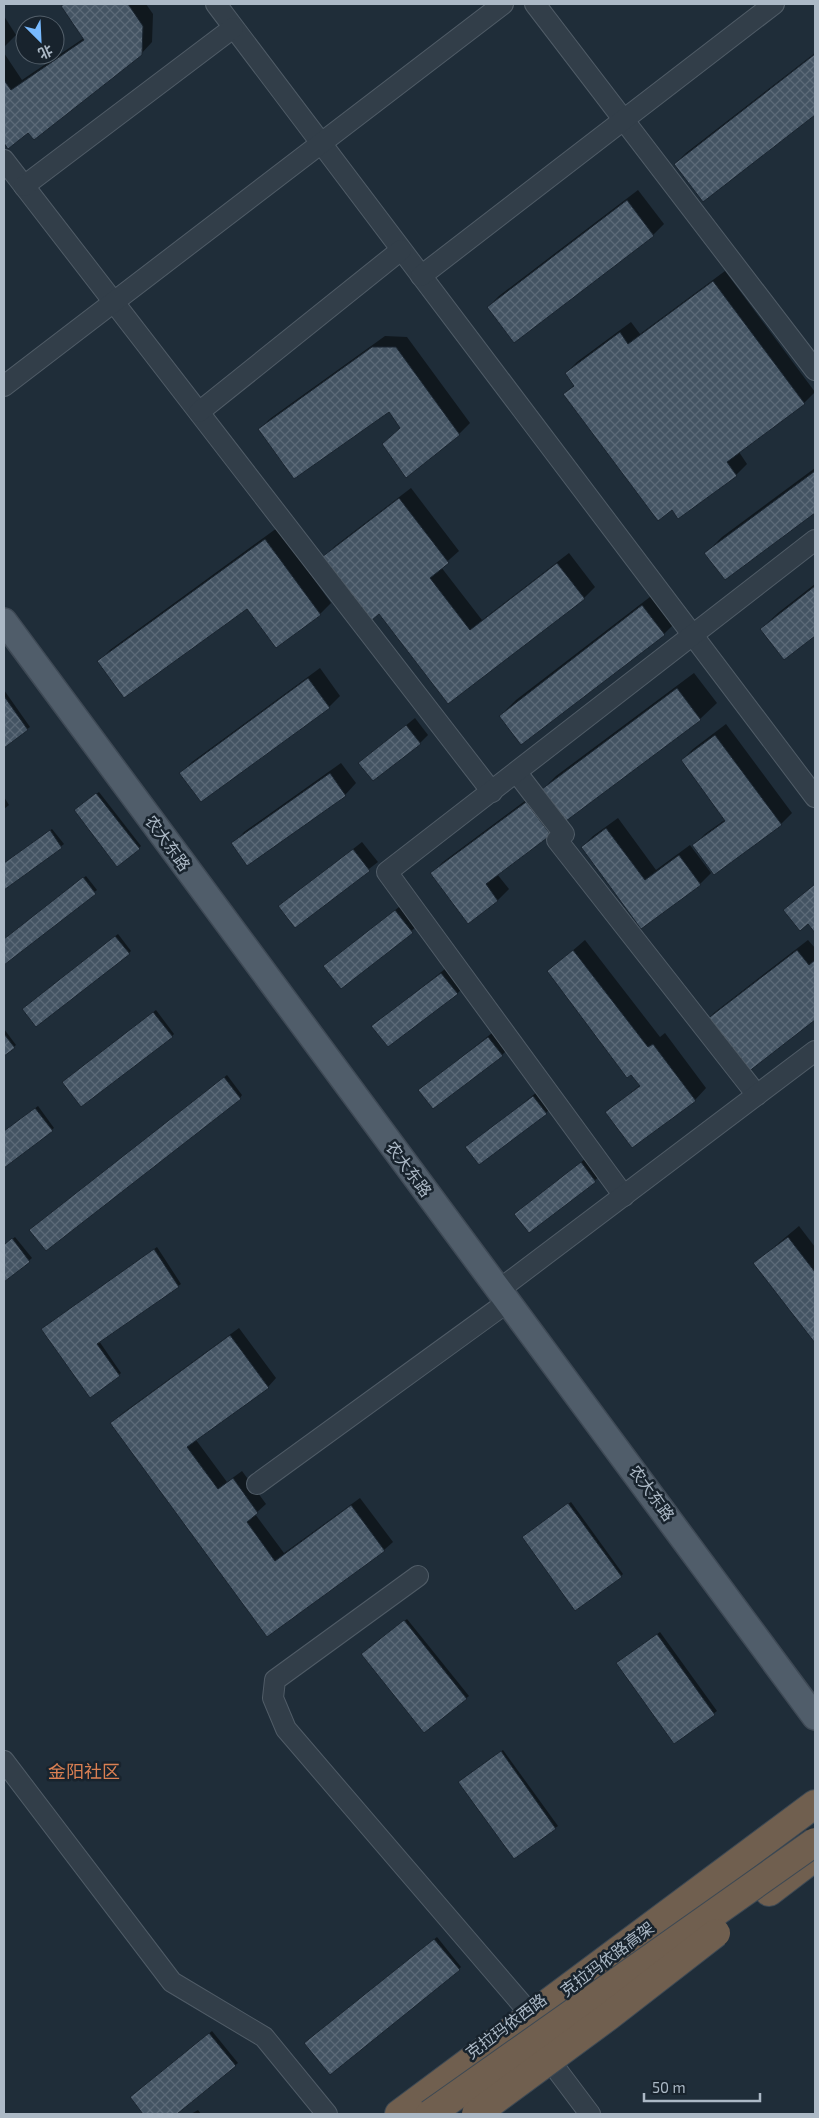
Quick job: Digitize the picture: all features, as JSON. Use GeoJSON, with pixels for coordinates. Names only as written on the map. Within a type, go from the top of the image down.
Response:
{"type":"FeatureCollection","features":[{"type":"Feature","properties":{"kind":"highway","name":"克拉玛依路高架"},"geometry":{"type":"LineString","coordinates":[[399,2114],[815,1804]]}},
{"type":"Feature","properties":{"kind":"highway","name":"克拉玛依路高架"},"geometry":{"type":"LineString","coordinates":[[431,2114],[815,1844]]}},
{"type":"Feature","properties":{"kind":"highway"},"geometry":{"type":"LineString","coordinates":[[769,1892],[815,1844]]}},
{"type":"Feature","properties":{"kind":"highway"},"geometry":{"type":"LineString","coordinates":[[476,2114],[610,2016],[815,1857]]}},
{"type":"Feature","properties":{"kind":"main road","name":"农大东路"},"geometry":{"type":"LineString","coordinates":[[4,620],[815,1717]]}},
{"type":"Feature","properties":{"kind":"main road","name":"克拉玛依西路"},"geometry":{"type":"LineString","coordinates":[[391,2114],[526,2010],[815,1796]]}},
{"type":"Feature","properties":{"kind":"main road","name":"克拉玛依西路"},"geometry":{"type":"LineString","coordinates":[[431,2114],[815,1834]]}},
{"type":"Feature","properties":{"kind":"street"},"geometry":{"type":"LineString","coordinates":[[217,4],[233,28],[815,797]]}},
{"type":"Feature","properties":{"kind":"street"},"geometry":{"type":"LineString","coordinates":[[4,386],[503,4]]}},
{"type":"Feature","properties":{"kind":"street"},"geometry":{"type":"LineString","coordinates":[[535,4],[815,370]]}},
{"type":"Feature","properties":{"kind":"street"},"geometry":{"type":"LineString","coordinates":[[421,276],[774,4]]}},
{"type":"Feature","properties":{"kind":"street"},"geometry":{"type":"LineString","coordinates":[[24,186],[233,28]]}},
{"type":"Feature","properties":{"kind":"street"},"geometry":{"type":"LineString","coordinates":[[4,160],[492,792]]}},
{"type":"Feature","properties":{"kind":"street"},"geometry":{"type":"LineString","coordinates":[[200,412],[401,250]]}},
{"type":"Feature","properties":{"kind":"street"},"geometry":{"type":"LineString","coordinates":[[624,1196],[387,872],[815,540]]}},
{"type":"Feature","properties":{"kind":"street"},"geometry":{"type":"LineString","coordinates":[[517,772],[564,834],[557,840],[757,1095]]}},
{"type":"Feature","properties":{"kind":"street"},"geometry":{"type":"LineString","coordinates":[[257,1484],[504,1295],[624,1196],[815,1051]]}},
{"type":"Feature","properties":{"kind":"street"},"geometry":{"type":"LineString","coordinates":[[418,1576],[275,1680],[273,1698],[286,1728],[526,2010]]}},
{"type":"Feature","properties":{"kind":"street"},"geometry":{"type":"LineString","coordinates":[[4,1762],[172,1982],[264,2037],[326,2114]]}},
{"type":"Feature","properties":{"kind":"street"},"geometry":{"type":"LineString","coordinates":[[534,2038],[590,2114]]}},
{"type":"Feature","properties":{"kind":"street"},"geometry":{"type":"LineString","coordinates":[[494,2114],[556,2069]]}},
{"type":"Feature","properties":{"kind":"building"},"geometry":{"type":"Polygon","coordinates":[[[64,4],[128,4],[143,26],[142,55],[34,140],[28,133],[8,149],[4,143],[4,80],[11,90],[48,65],[65,65],[65,53],[84,40],[61,6],[64,4]]]}},
{"type":"Feature","properties":{"kind":"building"},"geometry":{"type":"Polygon","coordinates":[[[815,54],[815,115],[703,202],[674,164],[815,54]]]}},
{"type":"Feature","properties":{"kind":"building"},"geometry":{"type":"Polygon","coordinates":[[[627,200],[654,236],[514,343],[487,307],[627,200]]]}},
{"type":"Feature","properties":{"kind":"building"},"geometry":{"type":"Polygon","coordinates":[[[713,281],[805,404],[727,462],[737,476],[678,519],[672,510],[658,521],[563,394],[574,386],[565,373],[620,332],[628,344],[713,281]]]}},
{"type":"Feature","properties":{"kind":"building"},"geometry":{"type":"Polygon","coordinates":[[[372,347],[396,347],[460,435],[406,478],[382,444],[400,428],[389,412],[294,479],[258,429],[372,347]]]}},
{"type":"Feature","properties":{"kind":"building"},"geometry":{"type":"Polygon","coordinates":[[[815,471],[815,513],[725,580],[704,553],[815,471]]]}},
{"type":"Feature","properties":{"kind":"building"},"geometry":{"type":"Polygon","coordinates":[[[399,498],[449,563],[430,578],[470,630],[557,563],[585,599],[448,704],[379,614],[371,621],[322,557],[399,498]]]}},
{"type":"Feature","properties":{"kind":"building"},"geometry":{"type":"Polygon","coordinates":[[[265,539],[321,615],[276,648],[247,609],[124,698],[97,661],[265,539]]]}},
{"type":"Feature","properties":{"kind":"building"},"geometry":{"type":"Polygon","coordinates":[[[815,586],[815,636],[784,660],[760,629],[815,586]]]}},
{"type":"Feature","properties":{"kind":"building"},"geometry":{"type":"Polygon","coordinates":[[[642,605],[665,635],[521,745],[499,716],[642,605]]]}},
{"type":"Feature","properties":{"kind":"building"},"geometry":{"type":"Polygon","coordinates":[[[308,678],[330,708],[201,802],[179,773],[308,678]]]}},
{"type":"Feature","properties":{"kind":"building"},"geometry":{"type":"Polygon","coordinates":[[[677,688],[701,720],[562,824],[538,792],[677,688]]]}},
{"type":"Feature","properties":{"kind":"building"},"geometry":{"type":"Polygon","coordinates":[[[4,696],[28,730],[4,748],[4,696]]]}},
{"type":"Feature","properties":{"kind":"building"},"geometry":{"type":"Polygon","coordinates":[[[406,725],[421,744],[373,781],[358,763],[406,725]]]}},
{"type":"Feature","properties":{"kind":"building"},"geometry":{"type":"Polygon","coordinates":[[[715,735],[782,825],[714,875],[692,845],[725,821],[681,760],[715,735]]]}},
{"type":"Feature","properties":{"kind":"building"},"geometry":{"type":"Polygon","coordinates":[[[330,773],[346,796],[247,866],[231,843],[330,773]]]}},
{"type":"Feature","properties":{"kind":"building"},"geometry":{"type":"Polygon","coordinates":[[[96,793],[140,849],[117,867],[74,810],[96,793]]]}},
{"type":"Feature","properties":{"kind":"building"},"geometry":{"type":"Polygon","coordinates":[[[526,802],[551,835],[486,884],[498,901],[468,924],[430,873],[526,802]]]}},
{"type":"Feature","properties":{"kind":"building"},"geometry":{"type":"Polygon","coordinates":[[[606,828],[645,880],[679,855],[701,885],[641,929],[581,847],[606,828]]]}},
{"type":"Feature","properties":{"kind":"building"},"geometry":{"type":"Polygon","coordinates":[[[50,830],[62,848],[4,890],[4,863],[50,830]]]}},
{"type":"Feature","properties":{"kind":"building"},"geometry":{"type":"Polygon","coordinates":[[[353,849],[370,871],[295,928],[278,906],[353,849]]]}},
{"type":"Feature","properties":{"kind":"building"},"geometry":{"type":"Polygon","coordinates":[[[83,877],[96,894],[4,965],[4,939],[83,877]]]}},
{"type":"Feature","properties":{"kind":"building"},"geometry":{"type":"Polygon","coordinates":[[[815,884],[815,933],[808,924],[800,931],[783,910],[815,884]]]}},
{"type":"Feature","properties":{"kind":"building"},"geometry":{"type":"Polygon","coordinates":[[[395,910],[413,933],[341,989],[323,966],[395,910]]]}},
{"type":"Feature","properties":{"kind":"building"},"geometry":{"type":"Polygon","coordinates":[[[115,936],[130,954],[36,1027],[22,1009],[115,936]]]}},
{"type":"Feature","properties":{"kind":"building"},"geometry":{"type":"Polygon","coordinates":[[[573,950],[648,1047],[653,1044],[696,1101],[632,1148],[605,1112],[640,1086],[631,1075],[627,1078],[547,971],[573,950]]]}},
{"type":"Feature","properties":{"kind":"building"},"geometry":{"type":"Polygon","coordinates":[[[797,950],[809,965],[815,960],[815,1020],[743,1076],[702,1023],[797,950]]]}},
{"type":"Feature","properties":{"kind":"building"},"geometry":{"type":"Polygon","coordinates":[[[441,973],[458,994],[388,1047],[371,1026],[441,973]]]}},
{"type":"Feature","properties":{"kind":"building"},"geometry":{"type":"Polygon","coordinates":[[[153,1012],[173,1037],[81,1107],[62,1082],[153,1012]]]}},
{"type":"Feature","properties":{"kind":"building"},"geometry":{"type":"Polygon","coordinates":[[[4,1034],[15,1048],[4,1056],[4,1034]]]}},
{"type":"Feature","properties":{"kind":"building"},"geometry":{"type":"Polygon","coordinates":[[[488,1037],[503,1056],[433,1109],[418,1090],[488,1037]]]}},
{"type":"Feature","properties":{"kind":"building"},"geometry":{"type":"Polygon","coordinates":[[[224,1077],[241,1099],[46,1251],[29,1230],[224,1077]]]}},
{"type":"Feature","properties":{"kind":"building"},"geometry":{"type":"Polygon","coordinates":[[[533,1096],[547,1114],[479,1165],[465,1147],[533,1096]]]}},
{"type":"Feature","properties":{"kind":"building"},"geometry":{"type":"Polygon","coordinates":[[[35,1108],[53,1131],[4,1168],[4,1131],[35,1108]]]}},
{"type":"Feature","properties":{"kind":"building"},"geometry":{"type":"Polygon","coordinates":[[[581,1162],[596,1182],[529,1233],[514,1214],[581,1162]]]}},
{"type":"Feature","properties":{"kind":"building"},"geometry":{"type":"Polygon","coordinates":[[[788,1237],[815,1272],[815,1343],[753,1263],[788,1237]]]}},
{"type":"Feature","properties":{"kind":"building"},"geometry":{"type":"Polygon","coordinates":[[[12,1238],[30,1262],[4,1282],[4,1245],[12,1238]]]}},
{"type":"Feature","properties":{"kind":"building"},"geometry":{"type":"Polygon","coordinates":[[[154,1249],[179,1287],[97,1344],[120,1376],[90,1398],[41,1329],[154,1249]]]}},
{"type":"Feature","properties":{"kind":"building"},"geometry":{"type":"Polygon","coordinates":[[[230,1335],[269,1388],[187,1447],[218,1489],[233,1478],[258,1513],[247,1522],[275,1561],[351,1505],[385,1551],[267,1637],[110,1423],[230,1335]]]}},
{"type":"Feature","properties":{"kind":"building"},"geometry":{"type":"Polygon","coordinates":[[[568,1503],[622,1577],[575,1611],[522,1537],[568,1503]]]}},
{"type":"Feature","properties":{"kind":"building"},"geometry":{"type":"Polygon","coordinates":[[[404,1620],[467,1699],[424,1733],[361,1654],[404,1620]]]}},
{"type":"Feature","properties":{"kind":"building"},"geometry":{"type":"Polygon","coordinates":[[[657,1634],[715,1715],[674,1744],[616,1663],[657,1634]]]}},
{"type":"Feature","properties":{"kind":"building"},"geometry":{"type":"Polygon","coordinates":[[[501,1751],[556,1829],[514,1859],[458,1782],[501,1751]]]}},
{"type":"Feature","properties":{"kind":"building"},"geometry":{"type":"Polygon","coordinates":[[[434,1939],[460,1970],[330,2075],[304,2043],[434,1939]]]}},
{"type":"Feature","properties":{"kind":"building"},"geometry":{"type":"Polygon","coordinates":[[[209,2033],[236,2066],[177,2114],[143,2114],[130,2097],[209,2033]]]}},
{"type":"Feature","properties":{"kind":"district","name":"金阳社区"},"geometry":{"type":"Point","coordinates":[84,1772]}}]}
